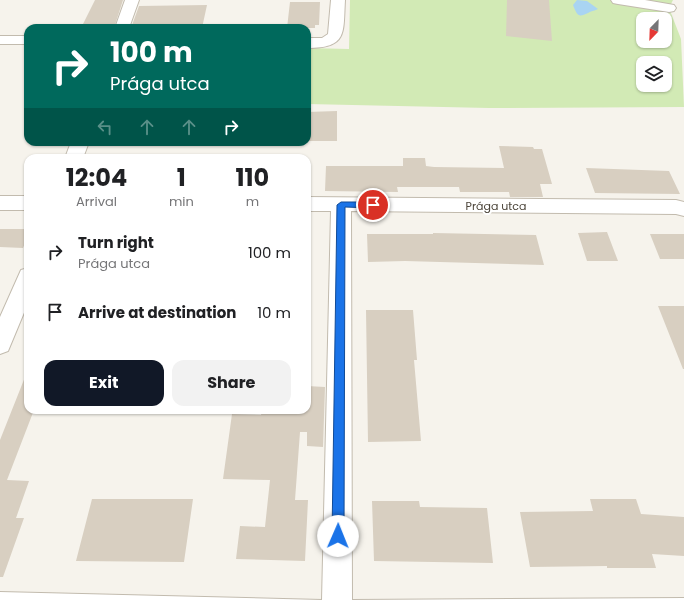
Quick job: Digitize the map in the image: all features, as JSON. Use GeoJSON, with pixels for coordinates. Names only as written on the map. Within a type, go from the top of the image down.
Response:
{"type":"FeatureCollection","features":[{"type":"Feature","properties":{"kind":"street"},"geometry":{"type":"LineString","coordinates":[[123,24],[132,0]]}},
{"type":"Feature","properties":{"kind":"street"},"geometry":{"type":"LineString","coordinates":[[311,43],[322,43],[333,38],[336,33],[338,0]]}},
{"type":"Feature","properties":{"kind":"street"},"geometry":{"type":"LineString","coordinates":[[618,0],[669,8]]}},
{"type":"Feature","properties":{"kind":"street"},"geometry":{"type":"LineString","coordinates":[[0,40],[24,40]]}},
{"type":"Feature","properties":{"kind":"street"},"geometry":{"type":"LineString","coordinates":[[0,203],[24,203]]}},
{"type":"Feature","properties":{"kind":"street","name":"Prága utca"},"geometry":{"type":"LineString","coordinates":[[311,204],[668,207],[684,209]]}},
{"type":"Feature","properties":{"kind":"street"},"geometry":{"type":"LineString","coordinates":[[337,616],[341,205]]}},
{"type":"Feature","properties":{"kind":"street"},"geometry":{"type":"LineString","coordinates":[[0,344],[24,286]]}},
{"type":"Feature","properties":{"kind":"street"},"geometry":{"type":"LineString","coordinates":[[0,607],[337,616],[684,613]]}},
{"type":"Feature","properties":{"kind":"green space"},"geometry":{"type":"Polygon","coordinates":[[[350,0],[673,0],[669,8],[671,12],[636,12],[636,48],[672,48],[672,16],[681,39],[684,107],[489,108],[311,104],[311,48],[349,49],[350,0]]]}},
{"type":"Feature","properties":{"kind":"water"},"geometry":{"type":"Polygon","coordinates":[[[577,0],[587,1],[598,9],[578,15],[573,5],[577,0]]]}},
{"type":"Feature","properties":{"kind":"building"},"geometry":{"type":"Polygon","coordinates":[[[95,0],[123,0],[115,24],[83,24],[95,0]]]}},
{"type":"Feature","properties":{"kind":"building"},"geometry":{"type":"Polygon","coordinates":[[[507,0],[549,0],[552,41],[506,36],[507,0]]]}},
{"type":"Feature","properties":{"kind":"building"},"geometry":{"type":"Polygon","coordinates":[[[290,2],[320,2],[319,25],[315,25],[315,28],[311,28],[311,24],[287,24],[290,2]]]}},
{"type":"Feature","properties":{"kind":"building"},"geometry":{"type":"Polygon","coordinates":[[[207,5],[203,24],[132,24],[139,6],[207,5]]]}},
{"type":"Feature","properties":{"kind":"building"},"geometry":{"type":"Polygon","coordinates":[[[337,111],[337,141],[311,141],[311,112],[337,111]]]}},
{"type":"Feature","properties":{"kind":"building"},"geometry":{"type":"Polygon","coordinates":[[[499,146],[533,147],[534,149],[542,149],[552,184],[540,184],[543,197],[510,197],[509,192],[460,192],[459,187],[397,187],[398,192],[325,191],[326,166],[403,166],[403,158],[425,158],[426,166],[504,168],[499,146]]]}},
{"type":"Feature","properties":{"kind":"building"},"geometry":{"type":"Polygon","coordinates":[[[586,168],[669,171],[680,194],[595,193],[586,168]]]}},
{"type":"Feature","properties":{"kind":"building"},"geometry":{"type":"Polygon","coordinates":[[[0,229],[24,229],[23,248],[0,247],[0,229]]]}},
{"type":"Feature","properties":{"kind":"building"},"geometry":{"type":"Polygon","coordinates":[[[607,232],[618,261],[587,261],[578,233],[607,232]]]}},
{"type":"Feature","properties":{"kind":"building"},"geometry":{"type":"Polygon","coordinates":[[[433,233],[536,235],[544,265],[405,261],[368,262],[367,234],[433,233]]]}},
{"type":"Feature","properties":{"kind":"building"},"geometry":{"type":"Polygon","coordinates":[[[650,234],[684,234],[684,259],[660,259],[650,234]]]}},
{"type":"Feature","properties":{"kind":"building"},"geometry":{"type":"Polygon","coordinates":[[[658,306],[684,306],[684,369],[683,369],[658,306]]]}},
{"type":"Feature","properties":{"kind":"building"},"geometry":{"type":"Polygon","coordinates":[[[366,310],[413,310],[417,360],[414,360],[421,441],[368,442],[366,310]]]}},
{"type":"Feature","properties":{"kind":"building"},"geometry":{"type":"Polygon","coordinates":[[[24,380],[24,414],[32,414],[7,480],[29,481],[16,518],[24,518],[3,577],[0,577],[0,440],[24,380]]]}},
{"type":"Feature","properties":{"kind":"building"},"geometry":{"type":"Polygon","coordinates":[[[311,386],[325,387],[323,447],[307,446],[307,432],[300,432],[295,500],[308,500],[305,561],[236,559],[240,526],[265,527],[270,480],[223,479],[232,414],[311,414],[311,386]]]}},
{"type":"Feature","properties":{"kind":"building"},"geometry":{"type":"Polygon","coordinates":[[[92,499],[193,499],[184,562],[76,561],[92,499]]]}},
{"type":"Feature","properties":{"kind":"building"},"geometry":{"type":"Polygon","coordinates":[[[590,499],[636,499],[641,514],[684,517],[684,556],[652,554],[656,568],[607,568],[607,566],[530,567],[520,512],[593,511],[590,499]]]}},
{"type":"Feature","properties":{"kind":"building"},"geometry":{"type":"Polygon","coordinates":[[[372,501],[419,501],[420,507],[487,508],[493,563],[374,561],[372,501]]]}},
{"type":"Feature","properties":{"kind":"route"},"geometry":{"type":"LineString","coordinates":[[338,536],[341,205],[373,205]]}}]}
